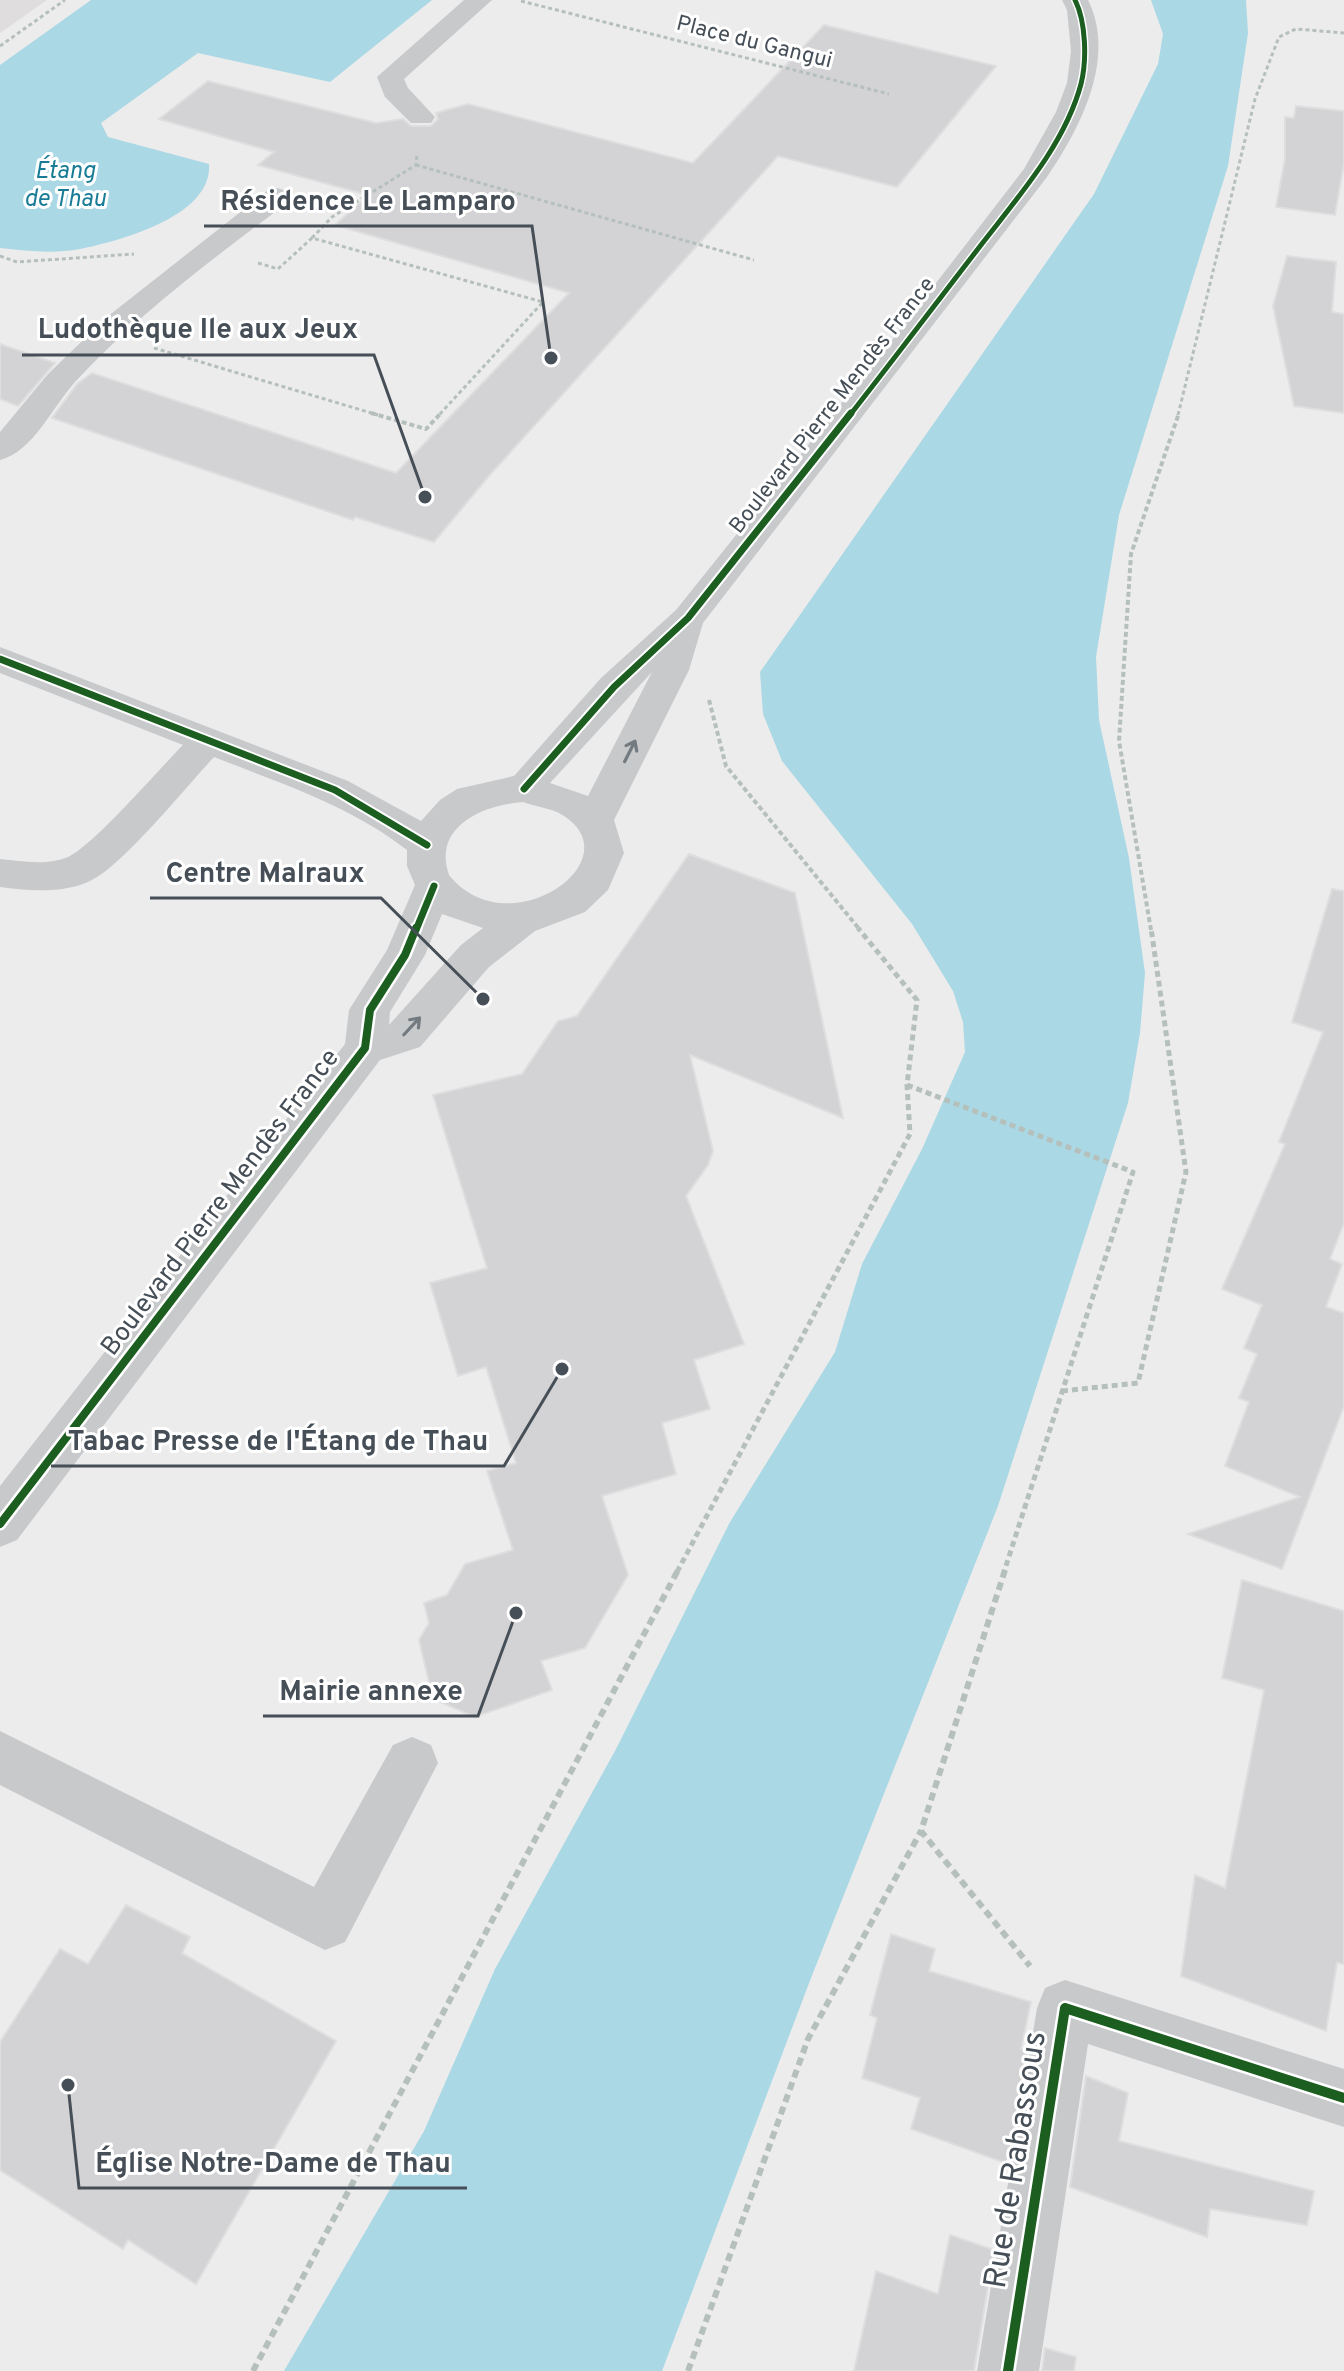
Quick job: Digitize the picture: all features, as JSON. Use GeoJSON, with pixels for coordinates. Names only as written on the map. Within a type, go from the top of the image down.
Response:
{"type":"FeatureCollection","features":[{"type":"Feature","properties":{"kind":"street"},"geometry":{"type":"LineString","coordinates":[[421,117],[395,91],[390,77],[479,0]]}},
{"type":"Feature","properties":{"kind":"street","name":"Boulevard Pierre Mendès France"},"geometry":{"type":"LineString","coordinates":[[524,789],[614,687],[688,618],[900,351],[1037,171],[1070,112],[1081,83],[1084,51],[1080,10],[1075,0]]}},
{"type":"Feature","properties":{"kind":"street"},"geometry":{"type":"LineString","coordinates":[[0,450],[20,433],[37,404],[67,371],[163,282],[277,197]]}},
{"type":"Feature","properties":{"kind":"street","name":"Boulevard Pierre Mendès France"},"geometry":{"type":"LineString","coordinates":[[595,820],[671,670],[688,618]]}},
{"type":"Feature","properties":{"kind":"street"},"geometry":{"type":"LineString","coordinates":[[0,659],[335,790],[409,831],[427,845]]}},
{"type":"Feature","properties":{"kind":"street"},"geometry":{"type":"LineString","coordinates":[[0,873],[34,877],[78,870],[102,851],[210,739]]}},
{"type":"Feature","properties":{"kind":"street"},"geometry":{"type":"LineString","coordinates":[[524,789],[553,794],[577,804],[595,820],[604,840],[604,861],[596,882],[577,900],[552,912],[523,919],[496,919],[471,913],[449,901],[434,886],[426,866],[427,845],[435,826],[452,809],[473,797],[524,789]]}},
{"type":"Feature","properties":{"kind":"street"},"geometry":{"type":"LineString","coordinates":[[335,790],[387,802],[452,809]]}},
{"type":"Feature","properties":{"kind":"street","name":"Boulevard Pierre Mendès France"},"geometry":{"type":"LineString","coordinates":[[0,1524],[365,1048],[370,1010],[405,955],[434,886]]}},
{"type":"Feature","properties":{"kind":"street","name":"Boulevard Pierre Mendès France"},"geometry":{"type":"LineString","coordinates":[[365,1048],[405,1036],[475,956],[523,919]]}},
{"type":"Feature","properties":{"kind":"street"},"geometry":{"type":"LineString","coordinates":[[0,1757],[325,1922],[412,1763]]}},
{"type":"Feature","properties":{"kind":"street","name":"Rue de Rabassous"},"geometry":{"type":"LineString","coordinates":[[1008,2371],[1065,2008],[1344,2098]]}},
{"type":"Feature","properties":{"kind":"path"},"geometry":{"type":"LineString","coordinates":[[0,46],[65,0]]}},
{"type":"Feature","properties":{"kind":"path"},"geometry":{"type":"LineString","coordinates":[[1062,1391],[1138,1383],[1186,1172],[1162,991],[1119,741],[1131,554],[1182,403],[1255,99],[1279,37],[1296,29],[1344,33]]}},
{"type":"Feature","properties":{"kind":"path"},"geometry":{"type":"LineString","coordinates":[[416,165],[421,117]]}},
{"type":"Feature","properties":{"kind":"path"},"geometry":{"type":"LineString","coordinates":[[0,256],[17,262],[207,249],[278,269],[332,217],[416,165],[754,260]]}},
{"type":"Feature","properties":{"kind":"path"},"geometry":{"type":"LineString","coordinates":[[107,334],[426,429],[543,302],[312,238]]}},
{"type":"Feature","properties":{"kind":"path"},"geometry":{"type":"LineString","coordinates":[[253,2371],[910,1134],[907,1085],[917,1000],[726,766],[688,618]]}},
{"type":"Feature","properties":{"kind":"path"},"geometry":{"type":"LineString","coordinates":[[688,2371],[808,2039],[921,1831],[1133,1172],[907,1085]]}},
{"type":"Feature","properties":{"kind":"path"},"geometry":{"type":"LineString","coordinates":[[921,1831],[1065,2008]]}},
{"type":"Feature","properties":{"kind":"shaded area"},"geometry":{"type":"Polygon","coordinates":[[[0,0],[47,0],[0,33],[0,0]]]}},
{"type":"Feature","properties":{"kind":"water","name":"Étang de Thau"},"geometry":{"type":"Polygon","coordinates":[[[91,0],[432,0],[330,82],[198,53],[101,123],[108,137],[209,164],[206,182],[196,198],[161,223],[118,240],[70,251],[0,248],[0,65],[91,0]]]}},
{"type":"Feature","properties":{"kind":"water"},"geometry":{"type":"Polygon","coordinates":[[[1151,0],[1246,0],[1248,33],[1228,166],[1119,515],[1096,657],[1099,720],[1129,858],[1145,973],[1140,1033],[1128,1103],[998,1506],[811,1978],[662,2371],[284,2371],[424,2131],[495,1969],[616,1749],[730,1522],[835,1352],[862,1264],[922,1149],[965,1052],[963,1022],[953,991],[912,924],[782,761],[763,714],[760,672],[1094,194],[1158,64],[1163,34],[1151,0]]]}},
{"type":"Feature","properties":{"kind":"building"},"geometry":{"type":"Polygon","coordinates":[[[824,25],[996,66],[897,187],[778,156],[488,477],[434,542],[355,517],[353,520],[52,418],[77,384],[92,373],[396,473],[569,293],[335,225],[368,195],[258,165],[274,152],[159,119],[208,81],[376,123],[403,119],[411,126],[431,126],[438,119],[436,113],[468,104],[693,163],[824,25]]]}},
{"type":"Feature","properties":{"kind":"building"},"geometry":{"type":"Polygon","coordinates":[[[1296,106],[1344,111],[1344,162],[1335,215],[1276,207],[1285,159],[1285,117],[1294,118],[1296,106]]]}},
{"type":"Feature","properties":{"kind":"building"},"geometry":{"type":"Polygon","coordinates":[[[1287,256],[1336,262],[1332,312],[1344,314],[1344,413],[1294,406],[1273,306],[1287,256]]]}},
{"type":"Feature","properties":{"kind":"building"},"geometry":{"type":"Polygon","coordinates":[[[0,344],[55,363],[18,406],[0,399],[0,344]]]}},
{"type":"Feature","properties":{"kind":"building"},"geometry":{"type":"Polygon","coordinates":[[[689,854],[795,893],[843,1118],[690,1055],[713,1151],[708,1165],[686,1196],[744,1344],[694,1360],[710,1409],[662,1423],[676,1474],[602,1496],[628,1575],[585,1648],[541,1661],[552,1690],[475,1717],[433,1699],[419,1640],[429,1623],[424,1603],[447,1595],[465,1564],[513,1550],[487,1471],[516,1463],[486,1367],[458,1376],[430,1283],[487,1268],[433,1095],[522,1074],[558,1021],[577,1016],[689,854]]]}},
{"type":"Feature","properties":{"kind":"building"},"geometry":{"type":"Polygon","coordinates":[[[1332,889],[1344,891],[1344,1223],[1330,1259],[1342,1264],[1326,1307],[1344,1313],[1344,1406],[1282,1569],[1188,1534],[1300,1497],[1225,1466],[1249,1402],[1239,1398],[1257,1354],[1244,1348],[1262,1305],[1222,1289],[1285,1144],[1279,1142],[1323,1032],[1292,1022],[1332,889]]]}},
{"type":"Feature","properties":{"kind":"building"},"geometry":{"type":"Polygon","coordinates":[[[1242,1580],[1344,1611],[1344,1964],[1337,1963],[1326,2031],[1181,1976],[1195,1875],[1225,1888],[1264,1690],[1222,1678],[1242,1580]]]}},
{"type":"Feature","properties":{"kind":"building"},"geometry":{"type":"Polygon","coordinates":[[[126,1905],[190,1937],[182,1953],[336,2041],[196,2284],[128,2240],[123,2249],[0,2170],[0,2042],[60,1949],[88,1964],[126,1905]]]}},
{"type":"Feature","properties":{"kind":"building"},"geometry":{"type":"Polygon","coordinates":[[[891,1934],[935,1949],[929,1971],[1031,2002],[1021,2049],[1027,2051],[1008,2164],[911,2129],[920,2098],[862,2078],[877,2018],[870,2015],[891,1934]]]}},
{"type":"Feature","properties":{"kind":"building"},"geometry":{"type":"Polygon","coordinates":[[[1086,2076],[1128,2093],[1119,2141],[1314,2191],[1307,2225],[1210,2209],[1207,2237],[1070,2187],[1086,2076]]]}},
{"type":"Feature","properties":{"kind":"building"},"geometry":{"type":"Polygon","coordinates":[[[950,2235],[994,2250],[974,2371],[854,2371],[876,2271],[938,2294],[950,2235]]]}},
{"type":"Feature","properties":{"kind":"building"},"geometry":{"type":"Polygon","coordinates":[[[1045,2348],[1076,2357],[1074,2371],[1042,2371],[1045,2348]]]}},
{"type":"Feature","properties":{"kind":"cycle path"},"geometry":{"type":"LineString","coordinates":[[524,789],[614,687],[688,618],[900,351],[1037,171],[1070,112],[1081,83],[1084,51],[1080,10],[1075,0]]}},
{"type":"Feature","properties":{"kind":"cycle path"},"geometry":{"type":"LineString","coordinates":[[0,659],[335,790],[409,831],[427,845]]}},
{"type":"Feature","properties":{"kind":"cycle path"},"geometry":{"type":"LineString","coordinates":[[0,1524],[365,1048],[370,1010],[405,955],[434,886]]}},
{"type":"Feature","properties":{"kind":"cycle path"},"geometry":{"type":"LineString","coordinates":[[1008,2371],[1065,2008],[1344,2098]]}},
{"type":"Feature","properties":{"kind":"place","name":"Résidence Le Lamparo"},"geometry":{"type":"Point","coordinates":[551,358]}},
{"type":"Feature","properties":{"kind":"place","name":"Ludothèque Ile aux Jeux"},"geometry":{"type":"Point","coordinates":[425,497]}},
{"type":"Feature","properties":{"kind":"place","name":"Centre Malraux"},"geometry":{"type":"Point","coordinates":[483,999]}},
{"type":"Feature","properties":{"kind":"place","name":"Tabac Presse de l'Étang de Thau"},"geometry":{"type":"Point","coordinates":[562,1369]}},
{"type":"Feature","properties":{"kind":"place","name":"Mairie annexe"},"geometry":{"type":"Point","coordinates":[516,1613]}},
{"type":"Feature","properties":{"kind":"place","name":"Église Notre-Dame de Thau"},"geometry":{"type":"Point","coordinates":[68,2085]}}]}
